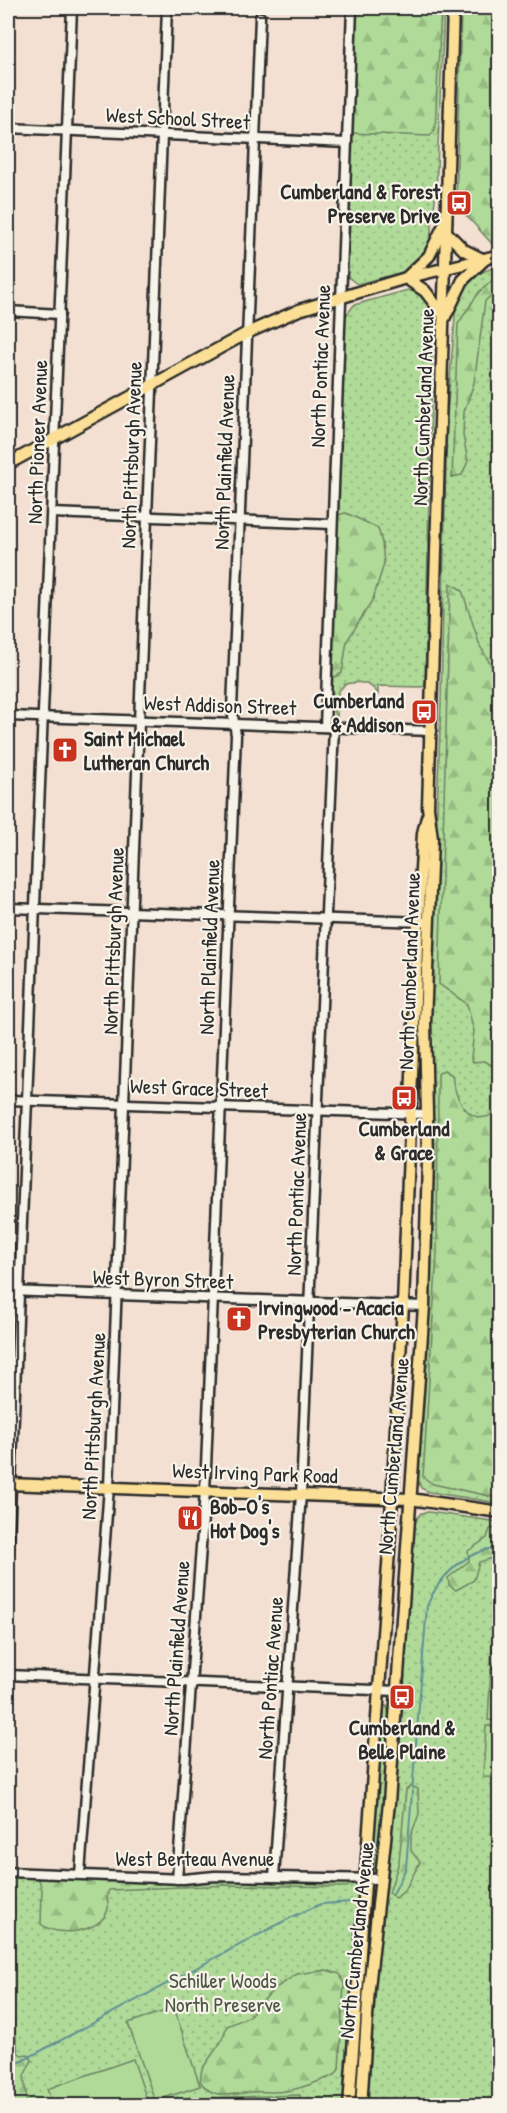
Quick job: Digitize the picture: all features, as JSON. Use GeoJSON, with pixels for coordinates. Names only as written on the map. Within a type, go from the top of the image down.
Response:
{"type":"FeatureCollection","features":[{"type":"Feature","properties":{"kind":"main road","name":"North Cumberland Avenue"},"geometry":{"type":"LineString","coordinates":[[361,2106],[368,2000],[397,1691],[424,1306],[428,1160],[425,1114],[423,833],[429,807],[432,730],[453,8]]}},
{"type":"Feature","properties":{"kind":"main road"},"geometry":{"type":"LineString","coordinates":[[406,278],[429,256],[447,218]]}},
{"type":"Feature","properties":{"kind":"main road"},"geometry":{"type":"LineString","coordinates":[[447,233],[464,250],[484,260]]}},
{"type":"Feature","properties":{"kind":"main road"},"geometry":{"type":"LineString","coordinates":[[8,464],[248,333],[299,310],[406,278],[500,255]]}},
{"type":"Feature","properties":{"kind":"main road"},"geometry":{"type":"LineString","coordinates":[[406,278],[424,291],[445,317],[464,280],[484,260]]}},
{"type":"Feature","properties":{"kind":"main road","name":"North Cumberland Avenue"},"geometry":{"type":"LineString","coordinates":[[349,2106],[380,1690],[403,1305],[409,1113],[424,922]]}},
{"type":"Feature","properties":{"kind":"main road","name":"West Irving Park Road"},"geometry":{"type":"LineString","coordinates":[[10,1484],[410,1499],[500,1512]]}},
{"type":"Feature","properties":{"kind":"street","name":"North Pioneer Avenue"},"geometry":{"type":"LineString","coordinates":[[8,1561],[72,8]]}},
{"type":"Feature","properties":{"kind":"street","name":"North Pittsburgh Avenue"},"geometry":{"type":"LineString","coordinates":[[80,1874],[109,1487],[167,8]]}},
{"type":"Feature","properties":{"kind":"street","name":"North Pontiac Avenue"},"geometry":{"type":"LineString","coordinates":[[274,1877],[301,1494],[326,919],[332,524],[352,8]]}},
{"type":"Feature","properties":{"kind":"street","name":"North Plainfield Avenue"},"geometry":{"type":"LineString","coordinates":[[177,1879],[205,1491],[228,915],[234,724],[232,709],[261,17]]}},
{"type":"Feature","properties":{"kind":"street","name":"West School Street"},"geometry":{"type":"LineString","coordinates":[[8,128],[347,143]]}},
{"type":"Feature","properties":{"kind":"street"},"geometry":{"type":"LineString","coordinates":[[8,311],[60,314]]}},
{"type":"Feature","properties":{"kind":"street"},"geometry":{"type":"LineString","coordinates":[[52,513],[332,524]]}},
{"type":"Feature","properties":{"kind":"street","name":"West Addison Street"},"geometry":{"type":"LineString","coordinates":[[8,716],[432,730]]}},
{"type":"Feature","properties":{"kind":"street"},"geometry":{"type":"LineString","coordinates":[[8,908],[424,922]]}},
{"type":"Feature","properties":{"kind":"street","name":"West Grace Street"},"geometry":{"type":"LineString","coordinates":[[8,1100],[425,1114]]}},
{"type":"Feature","properties":{"kind":"street","name":"West Byron Street"},"geometry":{"type":"LineString","coordinates":[[8,1291],[424,1306]]}},
{"type":"Feature","properties":{"kind":"street"},"geometry":{"type":"LineString","coordinates":[[8,1675],[397,1691]]}},
{"type":"Feature","properties":{"kind":"street","name":"West Berteau Avenue"},"geometry":{"type":"LineString","coordinates":[[8,1872],[177,1879],[215,1875],[381,1879]]}},
{"type":"Feature","properties":{"kind":"green space"},"geometry":{"type":"Polygon","coordinates":[[[355,8],[444,8],[436,192],[429,248],[413,267],[404,272],[357,284],[344,274],[355,8]]]}},
{"type":"Feature","properties":{"kind":"green space"},"geometry":{"type":"Polygon","coordinates":[[[355,8],[441,8],[435,130],[430,136],[350,133],[355,8]]]}},
{"type":"Feature","properties":{"kind":"green space"},"geometry":{"type":"Polygon","coordinates":[[[461,8],[499,8],[500,245],[494,246],[456,204],[461,8]]]}},
{"type":"Feature","properties":{"kind":"green space"},"geometry":{"type":"Polygon","coordinates":[[[499,266],[499,1503],[429,1492],[421,1488],[417,1477],[432,1233],[428,1061],[441,700],[447,415],[456,304],[467,283],[477,275],[499,266]]]}},
{"type":"Feature","properties":{"kind":"green space"},"geometry":{"type":"Polygon","coordinates":[[[499,275],[499,288],[485,301],[474,383],[464,412],[463,435],[468,461],[462,475],[452,477],[458,324],[479,292],[499,275]]]}},
{"type":"Feature","properties":{"kind":"green space"},"geometry":{"type":"Polygon","coordinates":[[[408,290],[424,296],[433,312],[425,685],[422,687],[378,686],[378,694],[368,684],[355,682],[345,684],[338,692],[337,719],[334,713],[331,682],[345,317],[354,305],[408,290]]]}},
{"type":"Feature","properties":{"kind":"green space"},"geometry":{"type":"Polygon","coordinates":[[[346,513],[378,528],[384,564],[373,599],[347,641],[342,673],[335,677],[331,675],[337,515],[346,513]]]}},
{"type":"Feature","properties":{"kind":"green space"},"geometry":{"type":"Polygon","coordinates":[[[450,583],[462,590],[480,646],[499,679],[499,1070],[485,1061],[473,1062],[471,1058],[474,1031],[467,1004],[439,984],[450,583]]]}},
{"type":"Feature","properties":{"kind":"green space"},"geometry":{"type":"Polygon","coordinates":[[[444,1070],[452,1075],[456,1094],[466,1110],[481,1117],[489,1116],[499,1110],[499,1498],[433,1484],[423,1477],[437,1253],[438,1074],[444,1070]]]}},
{"type":"Feature","properties":{"kind":"green space"},"geometry":{"type":"Polygon","coordinates":[[[429,1512],[499,1522],[499,2105],[365,2106],[372,2009],[390,1851],[414,1523],[421,1513],[429,1512]]]}},
{"type":"Feature","properties":{"kind":"green space"},"geometry":{"type":"Polygon","coordinates":[[[499,1528],[499,1556],[479,1562],[474,1580],[456,1590],[449,1585],[448,1578],[469,1561],[468,1551],[487,1538],[490,1529],[499,1528]]]}},
{"type":"Feature","properties":{"kind":"green space"},"geometry":{"type":"Polygon","coordinates":[[[495,1612],[499,1613],[499,1664],[491,1663],[495,1612]]]}},
{"type":"Feature","properties":{"kind":"green space"},"geometry":{"type":"Polygon","coordinates":[[[491,1669],[499,1670],[499,1721],[488,1720],[491,1669]]]}},
{"type":"Feature","properties":{"kind":"green space"},"geometry":{"type":"Polygon","coordinates":[[[384,1706],[387,1706],[390,1721],[379,1865],[376,1869],[371,1868],[384,1706]]]}},
{"type":"Feature","properties":{"kind":"green space"},"geometry":{"type":"Polygon","coordinates":[[[486,1726],[499,1727],[499,1778],[483,1777],[486,1726]]]}},
{"type":"Feature","properties":{"kind":"green space"},"geometry":{"type":"Polygon","coordinates":[[[411,1786],[418,1789],[419,1814],[411,1835],[411,1851],[420,1862],[405,1890],[396,1898],[389,1893],[399,1862],[406,1790],[411,1786]]]}},
{"type":"Feature","properties":{"kind":"green space","name":"Schiller Woods North Preserve"},"geometry":{"type":"Polygon","coordinates":[[[8,1875],[359,1883],[345,2105],[15,2105],[8,2040],[8,1875]]]}},
{"type":"Feature","properties":{"kind":"green space"},"geometry":{"type":"Polygon","coordinates":[[[38,1876],[353,1882],[347,1887],[230,1885],[109,1890],[108,1909],[104,1917],[88,1928],[68,1932],[57,1931],[41,1924],[42,1890],[38,1876]]]}},
{"type":"Feature","properties":{"kind":"green space"},"geometry":{"type":"Polygon","coordinates":[[[369,1895],[373,1895],[375,1905],[356,2105],[353,2106],[369,1895]]]}},
{"type":"Feature","properties":{"kind":"green space"},"geometry":{"type":"Polygon","coordinates":[[[326,1970],[340,1974],[344,1984],[339,2069],[335,2075],[304,2087],[281,2092],[223,2095],[205,2087],[200,2081],[202,2069],[221,2042],[227,2026],[248,2017],[274,1989],[297,1974],[326,1970]]]}},
{"type":"Feature","properties":{"kind":"green space"},"geometry":{"type":"Polygon","coordinates":[[[174,2008],[200,2086],[155,2101],[128,2023],[174,2008]]]}},
{"type":"Feature","properties":{"kind":"green space"},"geometry":{"type":"Polygon","coordinates":[[[8,2010],[12,2011],[18,2052],[21,2055],[28,2054],[32,2060],[24,2076],[27,2105],[15,2105],[8,2037],[8,2010]]]}},
{"type":"Feature","properties":{"kind":"green space"},"geometry":{"type":"Polygon","coordinates":[[[133,2059],[148,2103],[140,2106],[53,2105],[47,2089],[133,2059]]]}},
{"type":"Feature","properties":{"kind":"green space"},"geometry":{"type":"Polygon","coordinates":[[[300,2095],[300,2105],[209,2105],[209,2098],[300,2095]]]}},
{"type":"Feature","properties":{"kind":"waterway"},"geometry":{"type":"LineString","coordinates":[[393,1894],[406,1868],[427,1606],[439,1584],[455,1566],[476,1554],[500,1547]]}},
{"type":"Feature","properties":{"kind":"waterway"},"geometry":{"type":"LineString","coordinates":[[20,2062],[290,1918],[321,1904],[351,1902]]}},
{"type":"Feature","properties":{"kind":"place","name":"Cumberland & Forest Preserve Drive"},"geometry":{"type":"Point","coordinates":[459,203]}},
{"type":"Feature","properties":{"kind":"place","name":"Cumberland & Addison"},"geometry":{"type":"Point","coordinates":[424,712]}},
{"type":"Feature","properties":{"kind":"place","name":"Saint Michael Lutheran Church"},"geometry":{"type":"Point","coordinates":[65,750]}},
{"type":"Feature","properties":{"kind":"place","name":"Cumberland & Grace"},"geometry":{"type":"Point","coordinates":[404,1098]}},
{"type":"Feature","properties":{"kind":"place","name":"Irvingwood - Acacia Presbyterian Church"},"geometry":{"type":"Point","coordinates":[239,1319]}},
{"type":"Feature","properties":{"kind":"place","name":"Bob-O's Hot Dog's"},"geometry":{"type":"Point","coordinates":[190,1518]}},
{"type":"Feature","properties":{"kind":"place","name":"Cumberland & Belle Plaine"},"geometry":{"type":"Point","coordinates":[402,1697]}}]}
